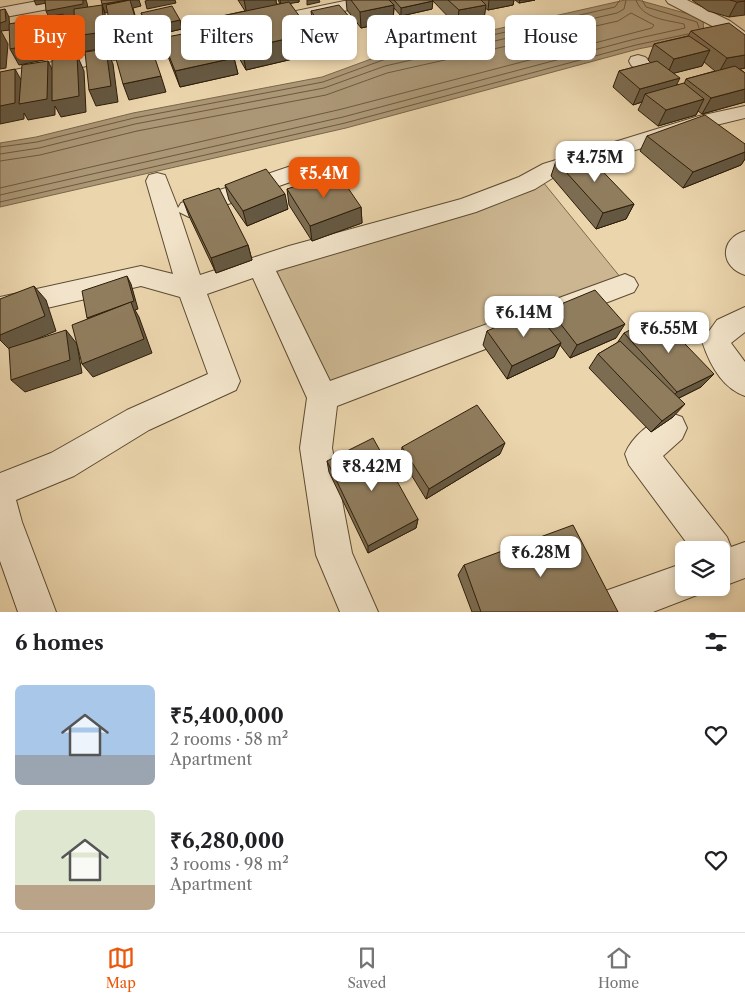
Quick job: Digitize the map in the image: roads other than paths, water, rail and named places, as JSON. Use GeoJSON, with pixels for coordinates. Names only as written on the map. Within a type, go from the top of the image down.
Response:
{"type":"FeatureCollection","features":[{"type":"Feature","properties":{"kind":"street"},"geometry":{"type":"LineString","coordinates":[[0,13],[70,0]]}},
{"type":"Feature","properties":{"kind":"street"},"geometry":{"type":"LineString","coordinates":[[0,79],[319,10],[379,0]]}},
{"type":"Feature","properties":{"kind":"street"},"geometry":{"type":"LineString","coordinates":[[674,0],[724,25],[745,41]]}},
{"type":"Feature","properties":{"kind":"street"},"geometry":{"type":"LineString","coordinates":[[638,61],[695,111]]}},
{"type":"Feature","properties":{"kind":"street"},"geometry":{"type":"LineString","coordinates":[[0,308],[141,276],[191,289],[260,266],[468,206],[527,183],[551,170],[695,111],[745,112]]}},
{"type":"Feature","properties":{"kind":"street"},"geometry":{"type":"LineString","coordinates":[[169,216],[305,169]]}},
{"type":"Feature","properties":{"kind":"street"},"geometry":{"type":"LineString","coordinates":[[0,490],[62,465],[138,420],[225,381],[191,289],[157,181]]}},
{"type":"Feature","properties":{"kind":"street"},"geometry":{"type":"LineString","coordinates":[[745,240],[740,243],[739,257],[745,265]]}},
{"type":"Feature","properties":{"kind":"street"},"geometry":{"type":"LineString","coordinates":[[260,266],[322,398],[316,448],[334,555],[359,612]]}},
{"type":"Feature","properties":{"kind":"street"},"geometry":{"type":"LineString","coordinates":[[322,398],[625,285]]}},
{"type":"Feature","properties":{"kind":"street"},"geometry":{"type":"LineString","coordinates":[[745,318],[727,328],[716,341],[722,357],[745,383]]}},
{"type":"Feature","properties":{"kind":"street"},"geometry":{"type":"LineString","coordinates":[[671,428],[641,454],[710,541]]}},
{"type":"Feature","properties":{"kind":"street"},"geometry":{"type":"LineString","coordinates":[[0,503],[4,522],[37,612]]}},
{"type":"Feature","properties":{"kind":"street"},"geometry":{"type":"LineString","coordinates":[[608,609],[675,585]]}},
{"type":"Feature","properties":{"kind":"water"},"geometry":{"type":"Polygon","coordinates":[[[625,0],[638,0],[703,18],[704,36],[638,49],[346,128],[0,207],[0,143],[36,137],[133,113],[322,77],[368,60],[495,60],[495,29],[505,27],[505,60],[596,60],[596,15],[559,15],[625,0]]]}}]}
